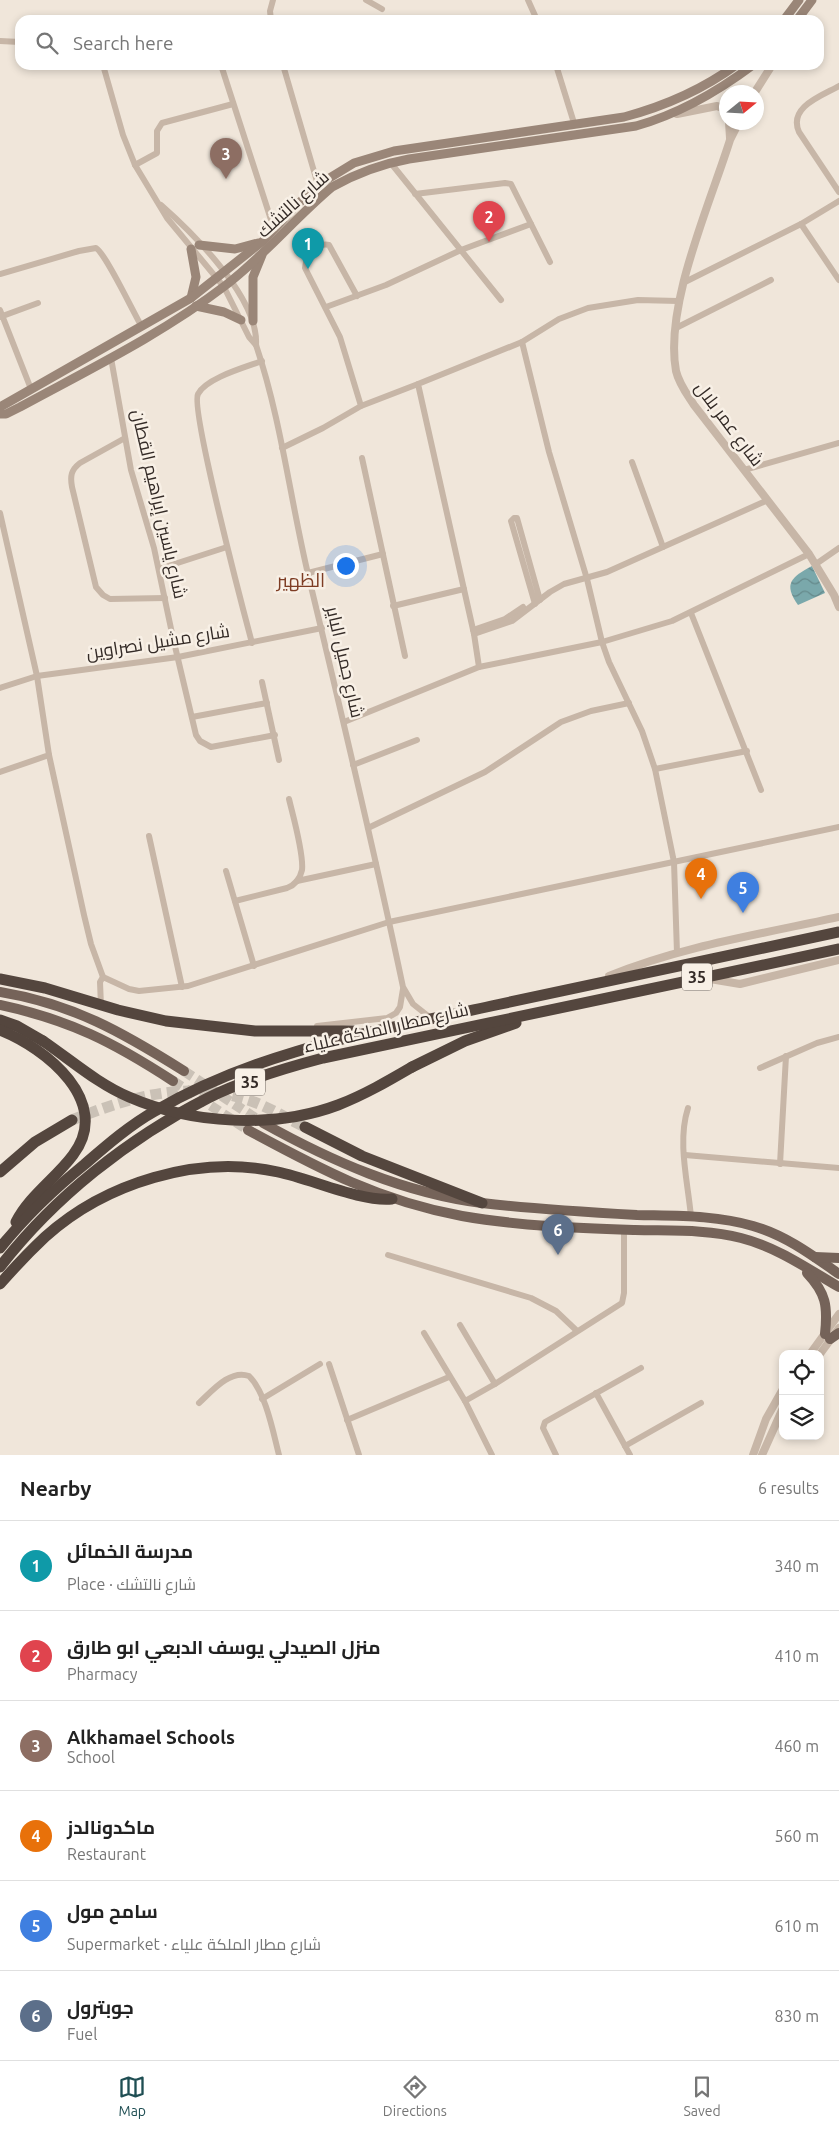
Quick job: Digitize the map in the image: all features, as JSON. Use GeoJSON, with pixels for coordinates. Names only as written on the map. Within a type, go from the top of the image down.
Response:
{"type":"FeatureCollection","features":[{"type":"Feature","properties":{"kind":"highway","name":"شارع مطار الملكة علياء"},"geometry":{"type":"LineString","coordinates":[[0,1248],[12,1233],[69,1177],[121,1135],[153,1112],[224,1076],[314,1046],[376,1031],[839,932]]}},
{"type":"Feature","properties":{"kind":"highway","name":"شارع مطار الملكة علياء"},"geometry":{"type":"LineString","coordinates":[[0,1267],[39,1222],[78,1187],[144,1136],[209,1098],[270,1074],[323,1058],[839,948]]}},
{"type":"Feature","properties":{"kind":"highway"},"geometry":{"type":"LineString","coordinates":[[0,979],[45,988],[101,1006],[166,1021],[255,1032],[376,1031]]}},
{"type":"Feature","properties":{"kind":"highway"},"geometry":{"type":"LineString","coordinates":[[0,1020],[17,1026],[43,1041],[102,1083],[128,1097],[174,1112],[222,1119],[290,1117],[314,1113],[355,1098],[412,1067],[465,1042],[555,1008]]}},
{"type":"Feature","properties":{"kind":"highway"},"geometry":{"type":"LineString","coordinates":[[0,1030],[24,1042],[59,1068],[75,1087],[81,1098],[85,1113],[83,1131],[76,1150],[24,1209],[16,1221],[12,1233]]}},
{"type":"Feature","properties":{"kind":"highway"},"geometry":{"type":"LineString","coordinates":[[0,1172],[35,1142],[72,1120]]}},
{"type":"Feature","properties":{"kind":"highway"},"geometry":{"type":"LineString","coordinates":[[305,1127],[362,1156],[482,1203]]}},
{"type":"Feature","properties":{"kind":"highway"},"geometry":{"type":"LineString","coordinates":[[0,1284],[45,1237],[74,1215],[114,1193],[145,1180],[173,1173],[219,1168],[266,1170],[372,1199],[392,1199]]}},
{"type":"Feature","properties":{"kind":"main road"},"geometry":{"type":"LineString","coordinates":[[788,15],[799,0]]}},
{"type":"Feature","properties":{"kind":"main road"},"geometry":{"type":"LineString","coordinates":[[802,15],[812,0]]}},
{"type":"Feature","properties":{"kind":"main road","name":"شارع نالتشك"},"geometry":{"type":"LineString","coordinates":[[0,414],[6,414],[20,407],[111,358],[194,302],[262,241],[318,185],[344,167],[377,155],[574,123],[624,117],[655,108],[685,96],[728,70]]}},
{"type":"Feature","properties":{"kind":"main road","name":"شارع نالتشك"},"geometry":{"type":"LineString","coordinates":[[0,408],[142,327],[228,284],[332,187],[365,170],[390,162],[636,126],[666,116],[699,101],[746,70]]}},
{"type":"Feature","properties":{"kind":"main road"},"geometry":{"type":"LineString","coordinates":[[242,320],[194,302],[196,277],[195,247],[235,249],[262,241]]}},
{"type":"Feature","properties":{"kind":"main road"},"geometry":{"type":"LineString","coordinates":[[253,321],[253,277],[264,251]]}},
{"type":"Feature","properties":{"kind":"main road"},"geometry":{"type":"LineString","coordinates":[[0,992],[47,1002],[94,1019],[128,1036],[184,1071]]}},
{"type":"Feature","properties":{"kind":"main road"},"geometry":{"type":"LineString","coordinates":[[0,1005],[36,1013],[78,1027],[116,1046],[173,1081]]}},
{"type":"Feature","properties":{"kind":"main road"},"geometry":{"type":"LineString","coordinates":[[263,1123],[305,1147],[385,1180],[441,1196],[482,1203],[725,1220],[754,1226],[794,1243],[839,1274]]}},
{"type":"Feature","properties":{"kind":"main road"},"geometry":{"type":"LineString","coordinates":[[248,1130],[308,1163],[392,1199],[462,1216],[541,1226],[691,1232],[732,1236],[772,1248],[839,1287]]}},
{"type":"Feature","properties":{"kind":"main road"},"geometry":{"type":"LineString","coordinates":[[815,1257],[839,1258]]}},
{"type":"Feature","properties":{"kind":"main road"},"geometry":{"type":"LineString","coordinates":[[798,1263],[822,1291],[832,1335]]}},
{"type":"Feature","properties":{"kind":"street"},"geometry":{"type":"LineString","coordinates":[[270,15],[273,0]]}},
{"type":"Feature","properties":{"kind":"street"},"geometry":{"type":"LineString","coordinates":[[366,0],[382,9]]}},
{"type":"Feature","properties":{"kind":"street"},"geometry":{"type":"LineString","coordinates":[[528,0],[535,15]]}},
{"type":"Feature","properties":{"kind":"street"},"geometry":{"type":"LineString","coordinates":[[0,41],[15,42]]}},
{"type":"Feature","properties":{"kind":"street","name":"شارع جميل الباير"},"geometry":{"type":"LineString","coordinates":[[104,70],[126,144],[135,164],[161,205],[195,247],[243,300],[257,334],[256,345]]}},
{"type":"Feature","properties":{"kind":"street"},"geometry":{"type":"LineString","coordinates":[[222,70],[274,229]]}},
{"type":"Feature","properties":{"kind":"street"},"geometry":{"type":"LineString","coordinates":[[284,70],[318,185]]}},
{"type":"Feature","properties":{"kind":"street"},"geometry":{"type":"LineString","coordinates":[[558,70],[574,123]]}},
{"type":"Feature","properties":{"kind":"street"},"geometry":{"type":"LineString","coordinates":[[759,85],[769,70]]}},
{"type":"Feature","properties":{"kind":"street"},"geometry":{"type":"LineString","coordinates":[[839,86],[806,105],[795,120],[799,132],[839,192]]}},
{"type":"Feature","properties":{"kind":"street"},"geometry":{"type":"LineString","coordinates":[[135,164],[158,153],[157,131],[162,123],[233,104]]}},
{"type":"Feature","properties":{"kind":"street"},"geometry":{"type":"LineString","coordinates":[[666,116],[719,107]]}},
{"type":"Feature","properties":{"kind":"street"},"geometry":{"type":"LineString","coordinates":[[729,130],[730,140]]}},
{"type":"Feature","properties":{"kind":"street","name":"شارع عمر بلال"},"geometry":{"type":"LineString","coordinates":[[735,130],[730,140],[678,301],[675,360],[678,378],[694,405],[809,554],[839,607]]}},
{"type":"Feature","properties":{"kind":"street"},"geometry":{"type":"LineString","coordinates":[[390,162],[501,300]]}},
{"type":"Feature","properties":{"kind":"street"},"geometry":{"type":"LineString","coordinates":[[415,194],[509,183],[515,189],[550,262]]}},
{"type":"Feature","properties":{"kind":"street"},"geometry":{"type":"LineString","coordinates":[[685,282],[801,224],[839,201]]}},
{"type":"Feature","properties":{"kind":"street"},"geometry":{"type":"LineString","coordinates":[[326,307],[386,285],[461,250],[531,224]]}},
{"type":"Feature","properties":{"kind":"street"},"geometry":{"type":"LineString","coordinates":[[801,224],[839,280]]}},
{"type":"Feature","properties":{"kind":"street"},"geometry":{"type":"LineString","coordinates":[[357,296],[329,245],[322,244],[308,256],[305,268],[326,307],[345,353],[361,406]]}},
{"type":"Feature","properties":{"kind":"street"},"geometry":{"type":"LineString","coordinates":[[0,274],[79,250],[96,248],[104,256],[126,301],[142,327]]}},
{"type":"Feature","properties":{"kind":"street"},"geometry":{"type":"LineString","coordinates":[[676,328],[771,280]]}},
{"type":"Feature","properties":{"kind":"street","name":"شارع جميل الباير"},"geometry":{"type":"LineString","coordinates":[[228,284],[249,337],[256,345],[262,362],[308,573],[344,722],[403,987],[413,1004],[432,1019]]}},
{"type":"Feature","properties":{"kind":"street"},"geometry":{"type":"LineString","coordinates":[[282,448],[323,428],[361,406],[522,342],[559,319],[588,308],[631,301],[678,301]]}},
{"type":"Feature","properties":{"kind":"street"},"geometry":{"type":"LineString","coordinates":[[31,389],[1,314],[38,303]]}},
{"type":"Feature","properties":{"kind":"street"},"geometry":{"type":"LineString","coordinates":[[522,342],[549,452],[586,576],[602,642],[609,662],[642,731],[656,768],[674,862],[677,953]]}},
{"type":"Feature","properties":{"kind":"street","name":"شارع ياسين إبراهيم القطان"},"geometry":{"type":"LineString","coordinates":[[111,358],[120,398],[124,438],[159,568],[196,735],[206,746],[211,747],[274,735]]}},
{"type":"Feature","properties":{"kind":"street"},"geometry":{"type":"LineString","coordinates":[[252,643],[227,547],[200,429],[196,399],[200,391],[213,381],[262,362]]}},
{"type":"Feature","properties":{"kind":"street"},"geometry":{"type":"LineString","coordinates":[[418,384],[474,632],[479,667]]}},
{"type":"Feature","properties":{"kind":"street"},"geometry":{"type":"LineString","coordinates":[[124,438],[80,463],[73,468],[71,474],[72,487],[96,586],[103,596],[110,599],[165,598]]}},
{"type":"Feature","properties":{"kind":"street"},"geometry":{"type":"LineString","coordinates":[[744,470],[839,443]]}},
{"type":"Feature","properties":{"kind":"street"},"geometry":{"type":"LineString","coordinates":[[362,458],[393,606],[406,656]]}},
{"type":"Feature","properties":{"kind":"street"},"geometry":{"type":"LineString","coordinates":[[632,462],[663,547]]}},
{"type":"Feature","properties":{"kind":"street"},"geometry":{"type":"LineString","coordinates":[[474,632],[510,617],[564,584],[586,576],[607,572],[768,500]]}},
{"type":"Feature","properties":{"kind":"street"},"geometry":{"type":"LineString","coordinates":[[0,513],[37,676],[49,755],[91,944],[103,977],[134,991],[182,987],[254,966],[389,922],[839,827]]}},
{"type":"Feature","properties":{"kind":"street"},"geometry":{"type":"LineString","coordinates":[[518,532],[536,600]]}},
{"type":"Feature","properties":{"kind":"street"},"geometry":{"type":"LineString","coordinates":[[159,568],[227,547]]}},
{"type":"Feature","properties":{"kind":"street"},"geometry":{"type":"LineString","coordinates":[[816,564],[839,548]]}},
{"type":"Feature","properties":{"kind":"street"},"geometry":{"type":"LineString","coordinates":[[308,573],[383,554]]}},
{"type":"Feature","properties":{"kind":"street"},"geometry":{"type":"LineString","coordinates":[[344,722],[479,667],[602,642],[653,627],[691,613],[809,554]]}},
{"type":"Feature","properties":{"kind":"street"},"geometry":{"type":"LineString","coordinates":[[393,606],[464,589]]}},
{"type":"Feature","properties":{"kind":"street"},"geometry":{"type":"LineString","coordinates":[[691,613],[761,790]]}},
{"type":"Feature","properties":{"kind":"street","name":"شارع مشيل نصراوين"},"geometry":{"type":"LineString","coordinates":[[0,688],[37,676],[178,657],[322,628]]}},
{"type":"Feature","properties":{"kind":"street"},"geometry":{"type":"LineString","coordinates":[[262,682],[279,760]]}},
{"type":"Feature","properties":{"kind":"street"},"geometry":{"type":"LineString","coordinates":[[192,717],[267,703]]}},
{"type":"Feature","properties":{"kind":"street"},"geometry":{"type":"LineString","coordinates":[[368,828],[485,772],[561,722],[591,711],[629,703]]}},
{"type":"Feature","properties":{"kind":"street"},"geometry":{"type":"LineString","coordinates":[[353,765],[417,740]]}},
{"type":"Feature","properties":{"kind":"street"},"geometry":{"type":"LineString","coordinates":[[656,768],[747,751]]}},
{"type":"Feature","properties":{"kind":"street"},"geometry":{"type":"LineString","coordinates":[[0,772],[49,755]]}},
{"type":"Feature","properties":{"kind":"street"},"geometry":{"type":"LineString","coordinates":[[289,799],[302,864],[297,881]]}},
{"type":"Feature","properties":{"kind":"street"},"geometry":{"type":"LineString","coordinates":[[149,836],[182,987]]}},
{"type":"Feature","properties":{"kind":"street"},"geometry":{"type":"LineString","coordinates":[[235,901],[287,888],[297,881],[376,864]]}},
{"type":"Feature","properties":{"kind":"street"},"geometry":{"type":"LineString","coordinates":[[226,871],[254,966]]}},
{"type":"Feature","properties":{"kind":"street"},"geometry":{"type":"LineString","coordinates":[[592,984],[629,968],[677,953],[839,917]]}},
{"type":"Feature","properties":{"kind":"street"},"geometry":{"type":"LineString","coordinates":[[695,978],[738,984],[839,960]]}},
{"type":"Feature","properties":{"kind":"street"},"geometry":{"type":"LineString","coordinates":[[101,1006],[100,982],[103,977]]}},
{"type":"Feature","properties":{"kind":"street","name":"شارع جميل الباير"},"geometry":{"type":"LineString","coordinates":[[255,1032],[266,1028],[342,1024],[390,1017],[400,1007],[403,987]]}},
{"type":"Feature","properties":{"kind":"street"},"geometry":{"type":"LineString","coordinates":[[760,1068],[817,1042],[839,1037]]}},
{"type":"Feature","properties":{"kind":"street"},"geometry":{"type":"LineString","coordinates":[[780,1164],[786,1056]]}},
{"type":"Feature","properties":{"kind":"street"},"geometry":{"type":"LineString","coordinates":[[688,1108],[683,1131],[691,1217]]}},
{"type":"Feature","properties":{"kind":"street"},"geometry":{"type":"LineString","coordinates":[[685,1155],[839,1168]]}},
{"type":"Feature","properties":{"kind":"street"},"geometry":{"type":"LineString","coordinates":[[465,1401],[622,1303],[624,1293],[624,1230]]}},
{"type":"Feature","properties":{"kind":"street"},"geometry":{"type":"LineString","coordinates":[[388,1255],[531,1298],[556,1312],[576,1330]]}},
{"type":"Feature","properties":{"kind":"street"},"geometry":{"type":"LineString","coordinates":[[823,1350],[832,1335],[839,1314]]}},
{"type":"Feature","properties":{"kind":"street"},"geometry":{"type":"LineString","coordinates":[[460,1325],[495,1384]]}},
{"type":"Feature","properties":{"kind":"street"},"geometry":{"type":"LineString","coordinates":[[815,1350],[839,1328]]}},
{"type":"Feature","properties":{"kind":"street"},"geometry":{"type":"LineString","coordinates":[[424,1333],[465,1401],[492,1455]]}},
{"type":"Feature","properties":{"kind":"street"},"geometry":{"type":"LineString","coordinates":[[262,1399],[320,1364]]}},
{"type":"Feature","properties":{"kind":"street"},"geometry":{"type":"LineString","coordinates":[[329,1364],[359,1455]]}},
{"type":"Feature","properties":{"kind":"street"},"geometry":{"type":"LineString","coordinates":[[556,1455],[543,1428],[546,1422],[641,1368]]}},
{"type":"Feature","properties":{"kind":"street"},"geometry":{"type":"LineString","coordinates":[[199,1403],[228,1378],[242,1374],[252,1379],[262,1399],[279,1455]]}},
{"type":"Feature","properties":{"kind":"street"},"geometry":{"type":"LineString","coordinates":[[348,1420],[449,1376]]}},
{"type":"Feature","properties":{"kind":"street"},"geometry":{"type":"LineString","coordinates":[[596,1394],[630,1455]]}},
{"type":"Feature","properties":{"kind":"street"},"geometry":{"type":"LineString","coordinates":[[753,1455],[766,1419],[780,1395]]}},
{"type":"Feature","properties":{"kind":"street"},"geometry":{"type":"LineString","coordinates":[[625,1446],[701,1404]]}},
{"type":"Feature","properties":{"kind":"street"},"geometry":{"type":"LineString","coordinates":[[762,1455],[779,1417]]}},
{"type":"Feature","properties":{"kind":"water"},"geometry":{"type":"Polygon","coordinates":[[[812,566],[825,593],[798,605],[793,598],[790,586],[794,578],[812,566]]]}},
{"type":"Feature","properties":{"kind":"tunnel"},"geometry":{"type":"LineString","coordinates":[[184,1071],[260,1121]]}},
{"type":"Feature","properties":{"kind":"tunnel"},"geometry":{"type":"LineString","coordinates":[[173,1081],[248,1130]]}},
{"type":"Feature","properties":{"kind":"tunnel"},"geometry":{"type":"LineString","coordinates":[[72,1120],[139,1098],[184,1091],[230,1095],[254,1102],[305,1127]]}},
{"type":"Feature","properties":{"kind":"place","name":"Alkhamael Schools"},"geometry":{"type":"Point","coordinates":[226,179]}},
{"type":"Feature","properties":{"kind":"place","name":"منزل الصيدلي يوسف الدبعي ابو طارق"},"geometry":{"type":"Point","coordinates":[489,242]}},
{"type":"Feature","properties":{"kind":"place","name":"مدرسة الخمائل"},"geometry":{"type":"Point","coordinates":[308,269]}},
{"type":"Feature","properties":{"kind":"place","name":"ماكدونالدز"},"geometry":{"type":"Point","coordinates":[701,899]}},
{"type":"Feature","properties":{"kind":"place","name":"سامح مول"},"geometry":{"type":"Point","coordinates":[743,913]}},
{"type":"Feature","properties":{"kind":"place","name":"جوبترول"},"geometry":{"type":"Point","coordinates":[558,1255]}},
{"type":"Feature","properties":{"kind":"district","name":"الظهير"},"geometry":{"type":"Point","coordinates":[301,580]}}]}
